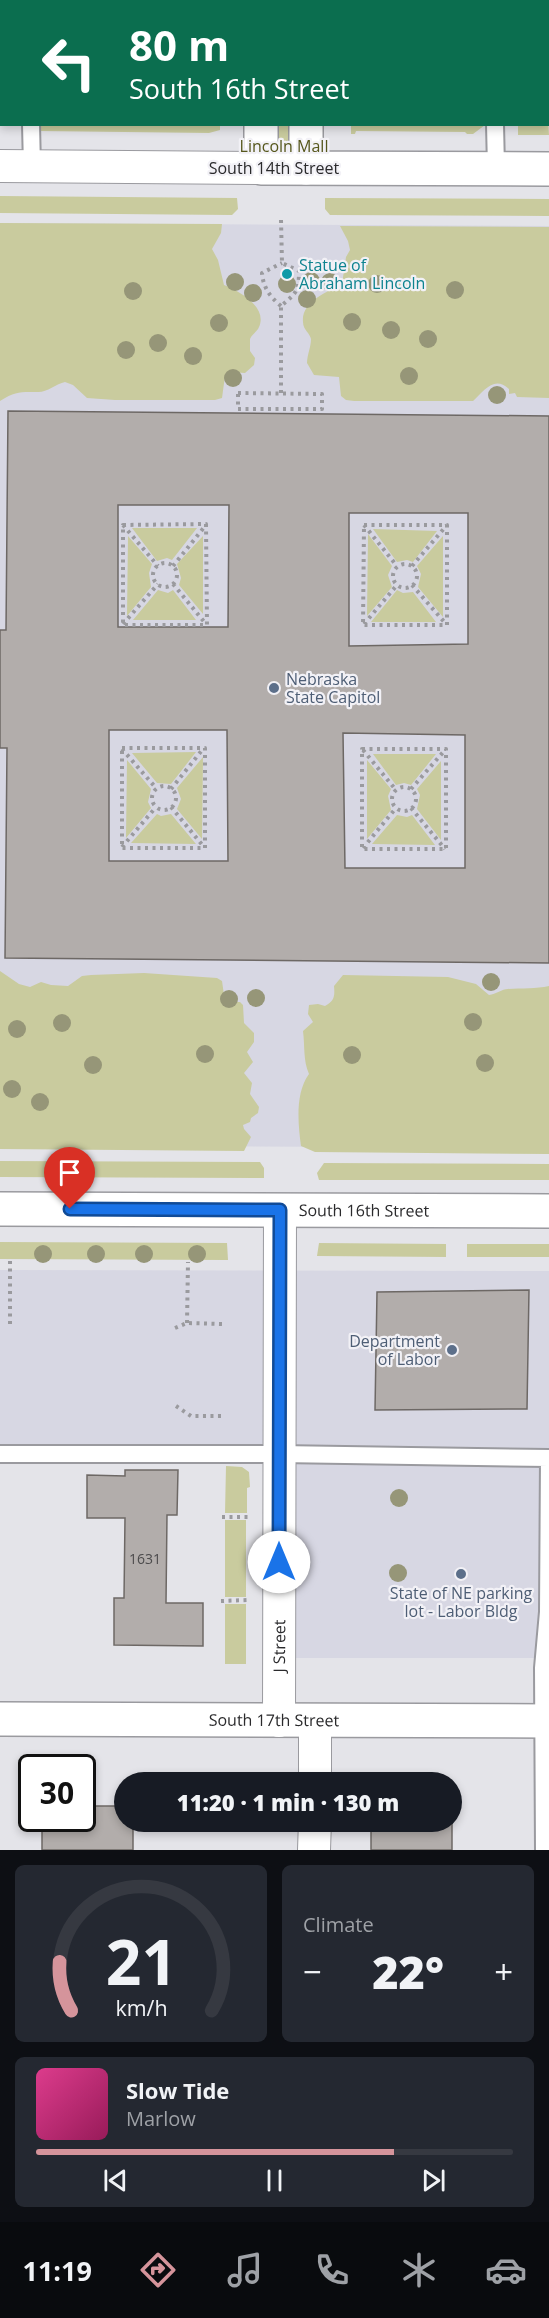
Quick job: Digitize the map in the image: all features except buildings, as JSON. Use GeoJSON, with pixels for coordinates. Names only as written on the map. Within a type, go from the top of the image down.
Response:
{"type":"FeatureCollection","features":[{"type":"Feature","properties":{"kind":"main road"},"geometry":{"type":"LineString","coordinates":[[261,126],[261,168]]}},
{"type":"Feature","properties":{"kind":"main road"},"geometry":{"type":"LineString","coordinates":[[306,126],[306,168]]}},
{"type":"Feature","properties":{"kind":"main road","name":"South 14th Street"},"geometry":{"type":"LineString","coordinates":[[261,168],[549,169]]}},
{"type":"Feature","properties":{"kind":"main road","name":"South 16th Street"},"geometry":{"type":"LineString","coordinates":[[0,1209],[549,1211]]}},
{"type":"Feature","properties":{"kind":"main road","name":"South 17th Street"},"geometry":{"type":"LineString","coordinates":[[0,1719],[546,1721]]}},
{"type":"Feature","properties":{"kind":"street","name":"South 14th Street"},"geometry":{"type":"LineString","coordinates":[[0,166],[261,168]]}},
{"type":"Feature","properties":{"kind":"street","name":"J Street"},"geometry":{"type":"LineString","coordinates":[[279,1721],[280,1210]]}},
{"type":"Feature","properties":{"kind":"street"},"geometry":{"type":"LineString","coordinates":[[315,1721],[315,1772]]}},
{"type":"Feature","properties":{"kind":"street"},"geometry":{"type":"LineString","coordinates":[[315,1832],[315,1850]]}},
{"type":"Feature","properties":{"kind":"lane"},"geometry":{"type":"LineString","coordinates":[[31,126],[32,167]]}},
{"type":"Feature","properties":{"kind":"lane"},"geometry":{"type":"LineString","coordinates":[[495,126],[496,168]]}},
{"type":"Feature","properties":{"kind":"lane"},"geometry":{"type":"LineString","coordinates":[[0,1454],[279,1454],[549,1458],[548,1612],[543,1646],[546,1721],[544,1850]]}},
{"type":"Feature","properties":{"kind":"path"},"geometry":{"type":"LineString","coordinates":[[281,220],[282,263]]}},
{"type":"Feature","properties":{"kind":"path"},"geometry":{"type":"LineString","coordinates":[[281,393],[281,306],[297,291],[299,284],[299,271],[282,263]]}},
{"type":"Feature","properties":{"kind":"path"},"geometry":{"type":"LineString","coordinates":[[281,306],[267,290],[262,273],[282,263]]}},
{"type":"Feature","properties":{"kind":"path"},"geometry":{"type":"LineString","coordinates":[[238,393],[281,393],[322,394],[322,409],[238,409],[238,393]]}},
{"type":"Feature","properties":{"kind":"path"},"geometry":{"type":"LineString","coordinates":[[123,525],[206,524]]}},
{"type":"Feature","properties":{"kind":"path"},"geometry":{"type":"LineString","coordinates":[[173,566],[206,524]]}},
{"type":"Feature","properties":{"kind":"path"},"geometry":{"type":"LineString","coordinates":[[206,524],[207,625]]}},
{"type":"Feature","properties":{"kind":"path"},"geometry":{"type":"LineString","coordinates":[[123,525],[158,566]]}},
{"type":"Feature","properties":{"kind":"path"},"geometry":{"type":"LineString","coordinates":[[123,525],[123,625]]}},
{"type":"Feature","properties":{"kind":"path"},"geometry":{"type":"LineString","coordinates":[[364,525],[447,525]]}},
{"type":"Feature","properties":{"kind":"path"},"geometry":{"type":"LineString","coordinates":[[364,525],[397,567]]}},
{"type":"Feature","properties":{"kind":"path"},"geometry":{"type":"LineString","coordinates":[[363,625],[364,525]]}},
{"type":"Feature","properties":{"kind":"path"},"geometry":{"type":"LineString","coordinates":[[412,567],[447,525]]}},
{"type":"Feature","properties":{"kind":"path"},"geometry":{"type":"LineString","coordinates":[[447,525],[447,625]]}},
{"type":"Feature","properties":{"kind":"path"},"geometry":{"type":"LineString","coordinates":[[167,563],[173,566],[177,577],[172,584],[165,587],[158,584],[153,577],[158,566],[167,563]]}},
{"type":"Feature","properties":{"kind":"path"},"geometry":{"type":"LineString","coordinates":[[402,564],[412,567],[416,576],[412,585],[404,588],[397,585],[393,575],[397,567],[402,564]]}},
{"type":"Feature","properties":{"kind":"path"},"geometry":{"type":"LineString","coordinates":[[123,625],[158,584]]}},
{"type":"Feature","properties":{"kind":"path"},"geometry":{"type":"LineString","coordinates":[[172,584],[207,625]]}},
{"type":"Feature","properties":{"kind":"path"},"geometry":{"type":"LineString","coordinates":[[363,625],[397,585]]}},
{"type":"Feature","properties":{"kind":"path"},"geometry":{"type":"LineString","coordinates":[[412,585],[447,625]]}},
{"type":"Feature","properties":{"kind":"path"},"geometry":{"type":"LineString","coordinates":[[123,625],[207,625]]}},
{"type":"Feature","properties":{"kind":"path"},"geometry":{"type":"LineString","coordinates":[[363,625],[447,625]]}},
{"type":"Feature","properties":{"kind":"path"},"geometry":{"type":"LineString","coordinates":[[122,748],[204,748]]}},
{"type":"Feature","properties":{"kind":"path"},"geometry":{"type":"LineString","coordinates":[[122,748],[156,788]]}},
{"type":"Feature","properties":{"kind":"path"},"geometry":{"type":"LineString","coordinates":[[122,748],[122,848]]}},
{"type":"Feature","properties":{"kind":"path"},"geometry":{"type":"LineString","coordinates":[[171,789],[204,748]]}},
{"type":"Feature","properties":{"kind":"path"},"geometry":{"type":"LineString","coordinates":[[204,748],[205,848]]}},
{"type":"Feature","properties":{"kind":"path"},"geometry":{"type":"LineString","coordinates":[[362,749],[446,749]]}},
{"type":"Feature","properties":{"kind":"path"},"geometry":{"type":"LineString","coordinates":[[362,749],[396,790]]}},
{"type":"Feature","properties":{"kind":"path"},"geometry":{"type":"LineString","coordinates":[[362,749],[362,849]]}},
{"type":"Feature","properties":{"kind":"path"},"geometry":{"type":"LineString","coordinates":[[411,789],[446,749]]}},
{"type":"Feature","properties":{"kind":"path"},"geometry":{"type":"LineString","coordinates":[[446,749],[446,849]]}},
{"type":"Feature","properties":{"kind":"path"},"geometry":{"type":"LineString","coordinates":[[163,785],[171,789],[176,798],[171,807],[164,810],[156,807],[152,798],[152,792],[156,788],[163,785]]}},
{"type":"Feature","properties":{"kind":"path"},"geometry":{"type":"LineString","coordinates":[[403,786],[411,789],[416,796],[416,802],[407,811],[396,808],[392,800],[396,790],[403,786]]}},
{"type":"Feature","properties":{"kind":"path"},"geometry":{"type":"LineString","coordinates":[[122,848],[156,807]]}},
{"type":"Feature","properties":{"kind":"path"},"geometry":{"type":"LineString","coordinates":[[171,807],[205,848]]}},
{"type":"Feature","properties":{"kind":"path"},"geometry":{"type":"LineString","coordinates":[[362,849],[396,808]]}},
{"type":"Feature","properties":{"kind":"path"},"geometry":{"type":"LineString","coordinates":[[411,808],[446,849]]}},
{"type":"Feature","properties":{"kind":"path"},"geometry":{"type":"LineString","coordinates":[[122,848],[205,848]]}},
{"type":"Feature","properties":{"kind":"path"},"geometry":{"type":"LineString","coordinates":[[362,849],[446,849]]}},
{"type":"Feature","properties":{"kind":"path"},"geometry":{"type":"LineString","coordinates":[[10,1261],[10,1328]]}},
{"type":"Feature","properties":{"kind":"path"},"geometry":{"type":"LineString","coordinates":[[187,1323],[188,1262]]}},
{"type":"Feature","properties":{"kind":"path"},"geometry":{"type":"LineString","coordinates":[[175,1328],[187,1323],[223,1324]]}},
{"type":"Feature","properties":{"kind":"path"},"geometry":{"type":"LineString","coordinates":[[176,1406],[191,1416],[224,1416]]}},
{"type":"Feature","properties":{"kind":"path"},"geometry":{"type":"LineString","coordinates":[[222,1517],[249,1517]]}},
{"type":"Feature","properties":{"kind":"path"},"geometry":{"type":"LineString","coordinates":[[221,1601],[248,1600]]}},
{"type":"Feature","properties":{"kind":"shaded area"},"geometry":{"type":"Polygon","coordinates":[[[0,223],[549,226],[549,1148],[0,1145],[0,223]]]}},
{"type":"Feature","properties":{"kind":"shaded area"},"geometry":{"type":"Polygon","coordinates":[[[0,1270],[549,1271],[549,1658],[279,1658],[278,1454],[0,1454],[0,1270]]]}},
{"type":"Feature","properties":{"kind":"green space"},"geometry":{"type":"Polygon","coordinates":[[[35,126],[220,126],[220,130],[209,133],[36,130],[35,126]]]}},
{"type":"Feature","properties":{"kind":"green space","name":"Lincoln Mall"},"geometry":{"type":"Polygon","coordinates":[[[261,126],[306,126],[306,168],[261,168],[261,126]]]}},
{"type":"Feature","properties":{"kind":"green space"},"geometry":{"type":"Polygon","coordinates":[[[351,126],[484,126],[473,134],[356,131],[355,134],[351,134],[351,126]]]}},
{"type":"Feature","properties":{"kind":"green space"},"geometry":{"type":"Polygon","coordinates":[[[518,126],[548,126],[549,135],[518,135],[518,126]]]}},
{"type":"Feature","properties":{"kind":"green space"},"geometry":{"type":"Polygon","coordinates":[[[0,196],[237,198],[238,209],[232,215],[0,213],[0,196]]]}},
{"type":"Feature","properties":{"kind":"green space"},"geometry":{"type":"Polygon","coordinates":[[[325,198],[549,199],[549,216],[330,215],[325,209],[325,198]]]}},
{"type":"Feature","properties":{"kind":"green space"},"geometry":{"type":"Polygon","coordinates":[[[0,223],[222,224],[221,233],[212,249],[218,260],[224,285],[251,301],[261,320],[250,339],[250,351],[255,358],[254,365],[245,373],[229,372],[225,376],[222,398],[215,400],[87,398],[73,385],[65,382],[40,392],[14,394],[0,401],[0,223]]]}},
{"type":"Feature","properties":{"kind":"green space"},"geometry":{"type":"Polygon","coordinates":[[[340,226],[549,227],[549,398],[517,397],[515,393],[509,394],[509,389],[504,385],[494,384],[473,401],[354,401],[346,400],[341,396],[339,377],[314,375],[307,363],[311,339],[303,325],[303,315],[316,298],[342,284],[346,257],[350,250],[340,226]]]}},
{"type":"Feature","properties":{"kind":"green space"},"geometry":{"type":"Polygon","coordinates":[[[132,528],[197,528],[172,560],[167,558],[157,561],[132,528]]]}},
{"type":"Feature","properties":{"kind":"green space"},"geometry":{"type":"Polygon","coordinates":[[[373,529],[437,531],[413,562],[407,560],[397,562],[373,529]]]}},
{"type":"Feature","properties":{"kind":"green space"},"geometry":{"type":"Polygon","coordinates":[[[368,534],[392,566],[388,575],[392,587],[367,616],[368,534]]]}},
{"type":"Feature","properties":{"kind":"green space"},"geometry":{"type":"Polygon","coordinates":[[[128,536],[152,564],[149,573],[151,587],[127,616],[128,536]]]}},
{"type":"Feature","properties":{"kind":"green space"},"geometry":{"type":"Polygon","coordinates":[[[203,536],[203,614],[179,585],[181,578],[177,564],[203,536]]]}},
{"type":"Feature","properties":{"kind":"green space"},"geometry":{"type":"Polygon","coordinates":[[[443,536],[443,617],[418,587],[421,574],[417,566],[443,536]]]}},
{"type":"Feature","properties":{"kind":"green space"},"geometry":{"type":"Polygon","coordinates":[[[158,590],[168,593],[173,590],[196,620],[133,620],[158,590]]]}},
{"type":"Feature","properties":{"kind":"green space"},"geometry":{"type":"Polygon","coordinates":[[[397,590],[403,593],[413,592],[436,622],[371,622],[397,590]]]}},
{"type":"Feature","properties":{"kind":"green space"},"geometry":{"type":"Polygon","coordinates":[[[196,752],[171,784],[157,783],[132,753],[196,752]]]}},
{"type":"Feature","properties":{"kind":"green space"},"geometry":{"type":"Polygon","coordinates":[[[373,754],[436,754],[411,785],[404,783],[396,785],[373,754]]]}},
{"type":"Feature","properties":{"kind":"green space"},"geometry":{"type":"Polygon","coordinates":[[[203,757],[202,839],[177,809],[181,799],[177,788],[203,757]]]}},
{"type":"Feature","properties":{"kind":"green space"},"geometry":{"type":"Polygon","coordinates":[[[127,760],[151,789],[148,802],[151,808],[126,838],[127,760]]]}},
{"type":"Feature","properties":{"kind":"green space"},"geometry":{"type":"Polygon","coordinates":[[[367,760],[391,789],[388,796],[391,810],[367,839],[367,760]]]}},
{"type":"Feature","properties":{"kind":"green space"},"geometry":{"type":"Polygon","coordinates":[[[441,761],[441,840],[417,809],[420,795],[417,789],[441,761]]]}},
{"type":"Feature","properties":{"kind":"green space"},"geometry":{"type":"Polygon","coordinates":[[[157,814],[161,816],[171,814],[196,844],[131,843],[157,814]]]}},
{"type":"Feature","properties":{"kind":"green space"},"geometry":{"type":"Polygon","coordinates":[[[397,815],[407,817],[412,815],[435,845],[372,844],[397,815]]]}},
{"type":"Feature","properties":{"kind":"green space"},"geometry":{"type":"Polygon","coordinates":[[[0,971],[19,984],[30,987],[41,982],[68,986],[82,976],[144,973],[217,978],[222,981],[225,1002],[240,1002],[243,1005],[244,1023],[254,1033],[254,1042],[247,1052],[253,1062],[244,1073],[252,1083],[250,1094],[259,1107],[258,1113],[251,1118],[250,1122],[243,1125],[251,1137],[244,1151],[0,1149],[0,971]]]}},
{"type":"Feature","properties":{"kind":"green space"},"geometry":{"type":"Polygon","coordinates":[[[343,975],[448,977],[476,984],[489,995],[506,989],[549,986],[549,1154],[315,1152],[301,1146],[299,1119],[301,1090],[309,1074],[303,1031],[313,1022],[308,1014],[309,1005],[325,1006],[330,1002],[334,996],[334,986],[343,975]]]}},
{"type":"Feature","properties":{"kind":"green space"},"geometry":{"type":"Polygon","coordinates":[[[0,1161],[260,1162],[264,1168],[264,1178],[0,1177],[0,1161]]]}},
{"type":"Feature","properties":{"kind":"green space"},"geometry":{"type":"Polygon","coordinates":[[[324,1163],[549,1164],[549,1180],[319,1180],[317,1173],[324,1163]]]}},
{"type":"Feature","properties":{"kind":"green space"},"geometry":{"type":"Polygon","coordinates":[[[0,1242],[227,1243],[228,1260],[0,1259],[0,1242]]]}},
{"type":"Feature","properties":{"kind":"green space"},"geometry":{"type":"Polygon","coordinates":[[[319,1243],[446,1244],[446,1257],[317,1256],[319,1243]]]}},
{"type":"Feature","properties":{"kind":"green space"},"geometry":{"type":"Polygon","coordinates":[[[467,1244],[549,1244],[549,1257],[467,1257],[467,1244]]]}},
{"type":"Feature","properties":{"kind":"green space"},"geometry":{"type":"Polygon","coordinates":[[[226,1466],[242,1467],[249,1472],[247,1513],[225,1513],[226,1466]]]}},
{"type":"Feature","properties":{"kind":"green space"},"geometry":{"type":"Polygon","coordinates":[[[225,1520],[246,1520],[246,1597],[225,1597],[225,1520]]]}},
{"type":"Feature","properties":{"kind":"green space"},"geometry":{"type":"Polygon","coordinates":[[[225,1604],[246,1604],[246,1664],[225,1664],[225,1604]]]}},
{"type":"Feature","properties":{"kind":"place","name":"Statue of Abraham Lincoln"},"geometry":{"type":"Point","coordinates":[287,274]}},
{"type":"Feature","properties":{"kind":"place","name":"Nebraska State Capitol"},"geometry":{"type":"Point","coordinates":[274,688]}},
{"type":"Feature","properties":{"kind":"place","name":"Department of Labor"},"geometry":{"type":"Point","coordinates":[452,1350]}},
{"type":"Feature","properties":{"kind":"place","name":"State of NE parking lot - Labor Bldg"},"geometry":{"type":"Point","coordinates":[461,1574]}},
{"type":"Feature","properties":{"kind":"route"},"geometry":{"type":"LineString","coordinates":[[70,1209],[280,1210],[279,1562]]}}]}
